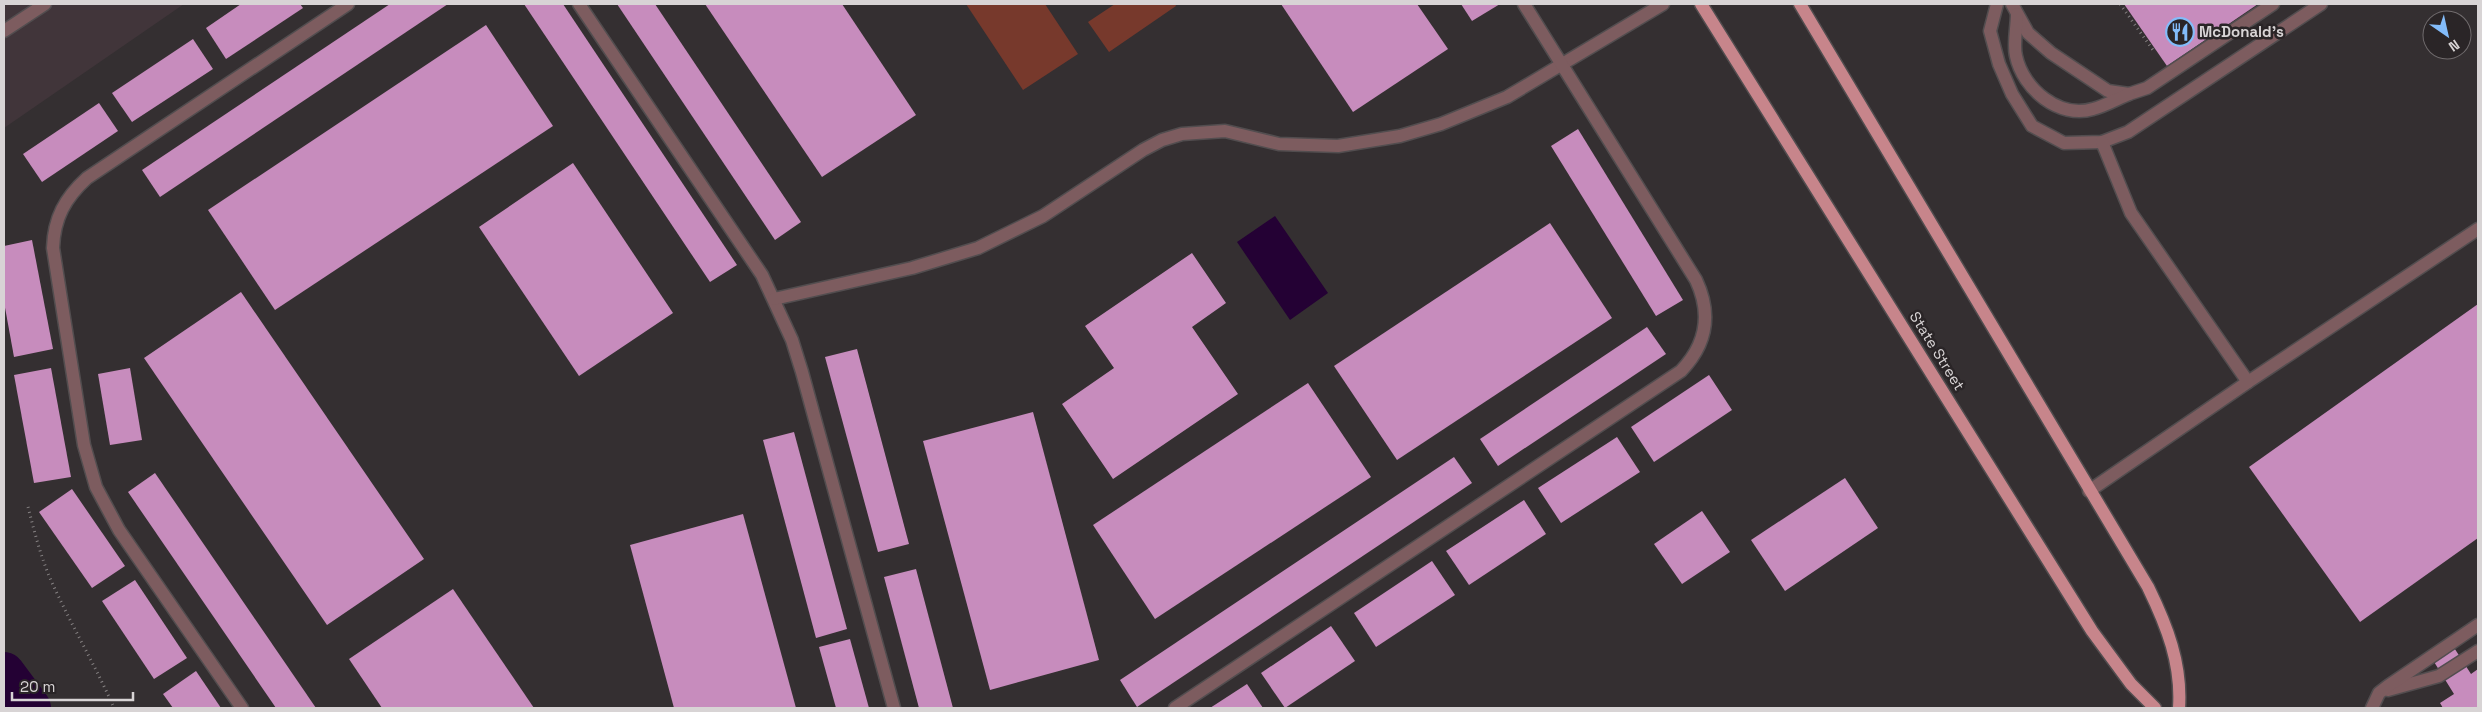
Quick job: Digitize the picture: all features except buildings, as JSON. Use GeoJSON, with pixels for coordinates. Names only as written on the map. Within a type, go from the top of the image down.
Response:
{"type":"FeatureCollection","features":[{"type":"Feature","properties":{"kind":"main road","name":"State Street"},"geometry":{"type":"LineString","coordinates":[[1701,4],[2092,631],[2131,684],[2155,708]]}},
{"type":"Feature","properties":{"kind":"main road"},"geometry":{"type":"LineString","coordinates":[[1800,4],[2148,587],[2164,619],[2175,654],[2179,678],[2179,708]]}},
{"type":"Feature","properties":{"kind":"lane"},"geometry":{"type":"LineString","coordinates":[[4,31],[45,4]]}},
{"type":"Feature","properties":{"kind":"lane"},"geometry":{"type":"LineString","coordinates":[[242,708],[120,530],[96,487],[84,445],[53,248],[53,234],[62,206],[73,191],[87,178],[348,4]]}},
{"type":"Feature","properties":{"kind":"lane"},"geometry":{"type":"LineString","coordinates":[[579,4],[741,242],[774,299],[792,340],[802,372],[894,708]]}},
{"type":"Feature","properties":{"kind":"lane"},"geometry":{"type":"LineString","coordinates":[[1175,708],[1681,371],[1693,359],[1701,344],[1706,328],[1706,312],[1703,295],[1696,280],[1524,4]]}},
{"type":"Feature","properties":{"kind":"lane"},"geometry":{"type":"LineString","coordinates":[[774,299],[912,268],[978,248],[1043,216],[1143,150],[1162,140],[1182,134],[1225,131],[1261,141],[1307,146],[1338,146],[1369,142],[1441,124],[1507,97],[1663,4]]}},
{"type":"Feature","properties":{"kind":"lane"},"geometry":{"type":"LineString","coordinates":[[1997,4],[1990,31],[1999,64],[2012,94],[2032,126],[2064,143],[2102,142],[2128,132],[2321,4]]}},
{"type":"Feature","properties":{"kind":"lane"},"geometry":{"type":"LineString","coordinates":[[2015,9],[2015,56],[2028,82],[2042,98],[2064,110],[2092,110],[2147,88],[2273,4]]}},
{"type":"Feature","properties":{"kind":"lane"},"geometry":{"type":"LineString","coordinates":[[2015,9],[2028,33],[2051,53],[2108,91],[2130,94]]}},
{"type":"Feature","properties":{"kind":"lane"},"geometry":{"type":"LineString","coordinates":[[2102,142],[2131,213],[2248,382]]}},
{"type":"Feature","properties":{"kind":"lane"},"geometry":{"type":"LineString","coordinates":[[2089,491],[2248,382],[2478,229]]}},
{"type":"Feature","properties":{"kind":"lane"},"geometry":{"type":"LineString","coordinates":[[2372,708],[2379,693],[2478,625]]}},
{"type":"Feature","properties":{"kind":"lane"},"geometry":{"type":"LineString","coordinates":[[2379,693],[2439,676],[2478,651]]}},
{"type":"Feature","properties":{"kind":"path"},"geometry":{"type":"LineString","coordinates":[[2120,4],[2156,54]]}},
{"type":"Feature","properties":{"kind":"path"},"geometry":{"type":"LineString","coordinates":[[28,507],[53,586],[85,646],[114,708]]}},
{"type":"Feature","properties":{"kind":"shaded area"},"geometry":{"type":"Polygon","coordinates":[[[4,4],[184,4],[4,128],[4,4]]]}},
{"type":"Feature","properties":{"kind":"shaded area"},"geometry":{"type":"Polygon","coordinates":[[[966,4],[1045,4],[1078,54],[1023,90],[966,4]]]}},
{"type":"Feature","properties":{"kind":"shaded area"},"geometry":{"type":"Polygon","coordinates":[[[1115,4],[1175,4],[1176,6],[1109,52],[1088,22],[1115,4]]]}},
{"type":"Feature","properties":{"kind":"shaded area"},"geometry":{"type":"Polygon","coordinates":[[[1275,216],[1328,293],[1290,320],[1237,242],[1275,216]]]}},
{"type":"Feature","properties":{"kind":"waterway"},"geometry":{"type":"LineString","coordinates":[[4,673],[30,708]]}},
{"type":"Feature","properties":{"kind":"place","name":"McDonald's"},"geometry":{"type":"Point","coordinates":[2180,32]}}]}
